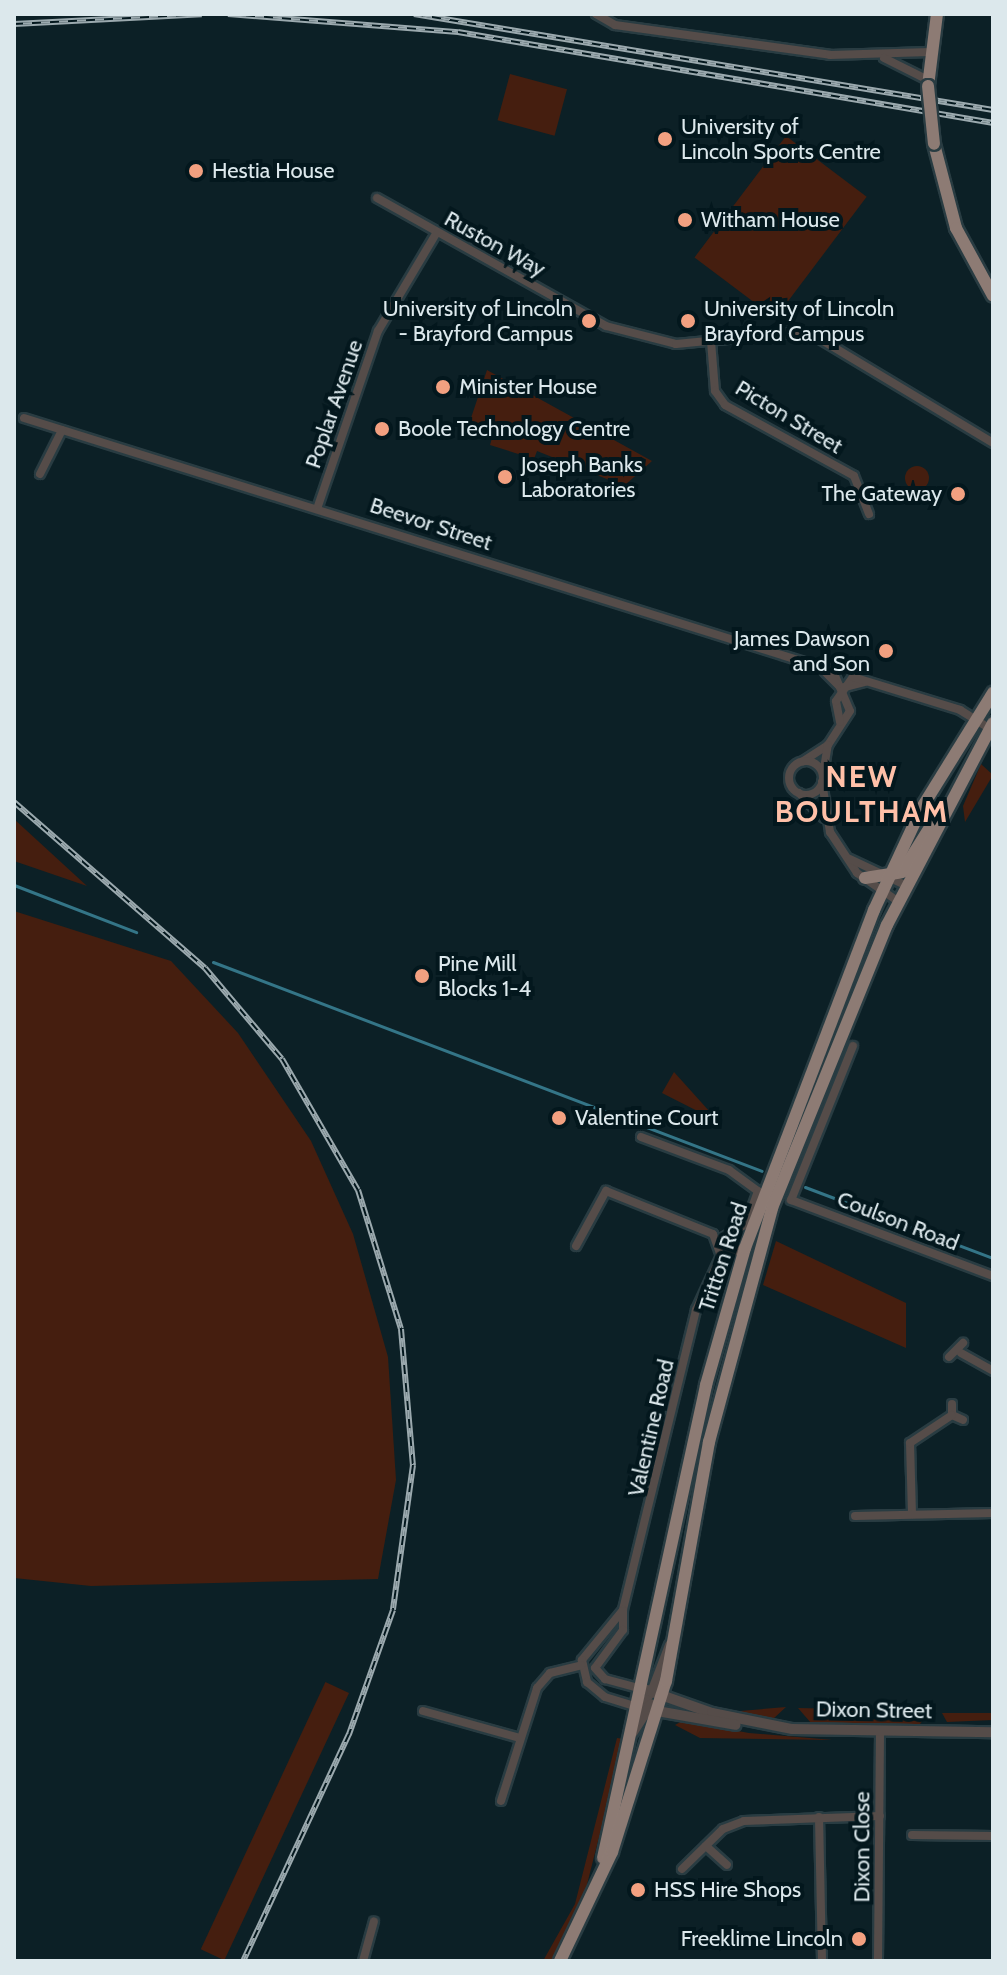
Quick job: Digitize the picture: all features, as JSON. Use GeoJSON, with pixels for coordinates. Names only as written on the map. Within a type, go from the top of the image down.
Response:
{"type":"FeatureCollection","features":[{"type":"Feature","properties":{"kind":"main road"},"geometry":{"type":"LineString","coordinates":[[936,16],[928,83],[934,144],[956,228],[993,296]]}},
{"type":"Feature","properties":{"kind":"main road","name":"Tritton Road"},"geometry":{"type":"LineString","coordinates":[[560,1961],[602,1873],[648,1709],[706,1385],[745,1248],[890,876],[976,718],[993,693]]}},
{"type":"Feature","properties":{"kind":"main road","name":"Tritton Road"},"geometry":{"type":"LineString","coordinates":[[602,1873],[633,1732],[648,1709],[670,1645],[709,1442],[759,1244],[837,1040],[899,902],[992,728]]}},
{"type":"Feature","properties":{"kind":"main road"},"geometry":{"type":"LineString","coordinates":[[865,878],[890,876],[905,868],[958,790]]}},
{"type":"Feature","properties":{"kind":"street"},"geometry":{"type":"LineString","coordinates":[[596,14],[615,25],[883,58],[930,52]]}},
{"type":"Feature","properties":{"kind":"street"},"geometry":{"type":"LineString","coordinates":[[883,58],[928,83]]}},
{"type":"Feature","properties":{"kind":"street","name":"Ruston Way"},"geometry":{"type":"LineString","coordinates":[[377,198],[606,326],[676,344],[790,333],[820,339],[993,443]]}},
{"type":"Feature","properties":{"kind":"street","name":"Poplar Avenue"},"geometry":{"type":"LineString","coordinates":[[318,506],[378,331],[437,232]]}},
{"type":"Feature","properties":{"kind":"street","name":"Picton Street"},"geometry":{"type":"LineString","coordinates":[[711,341],[715,391],[725,405],[854,476],[869,514]]}},
{"type":"Feature","properties":{"kind":"street","name":"Beevor Street"},"geometry":{"type":"LineString","coordinates":[[24,418],[318,506],[838,675],[841,688]]}},
{"type":"Feature","properties":{"kind":"street"},"geometry":{"type":"LineString","coordinates":[[40,474],[62,430]]}},
{"type":"Feature","properties":{"kind":"street"},"geometry":{"type":"LineString","coordinates":[[824,818],[822,779],[828,745],[840,722],[841,688],[853,677],[976,718],[992,728]]}},
{"type":"Feature","properties":{"kind":"street"},"geometry":{"type":"LineString","coordinates":[[828,745],[803,761],[790,774],[799,793],[824,818],[865,878],[899,902]]}},
{"type":"Feature","properties":{"kind":"street"},"geometry":{"type":"LineString","coordinates":[[803,761],[822,779]]}},
{"type":"Feature","properties":{"kind":"street"},"geometry":{"type":"LineString","coordinates":[[799,793],[815,792],[822,779]]}},
{"type":"Feature","properties":{"kind":"street"},"geometry":{"type":"LineString","coordinates":[[850,859],[907,886]]}},
{"type":"Feature","properties":{"kind":"street","name":"Coulson Road"},"geometry":{"type":"LineString","coordinates":[[853,1046],[791,1200],[993,1276]]}},
{"type":"Feature","properties":{"kind":"street"},"geometry":{"type":"LineString","coordinates":[[641,1137],[729,1170],[758,1191],[746,1224],[718,1241]]}},
{"type":"Feature","properties":{"kind":"street"},"geometry":{"type":"LineString","coordinates":[[576,1246],[606,1191],[718,1241]]}},
{"type":"Feature","properties":{"kind":"street"},"geometry":{"type":"LineString","coordinates":[[718,1241],[721,1256],[745,1248]]}},
{"type":"Feature","properties":{"kind":"street","name":"Valentine Road"},"geometry":{"type":"LineString","coordinates":[[652,1692],[605,1679],[595,1668],[623,1630],[623,1610],[696,1310],[721,1256]]}},
{"type":"Feature","properties":{"kind":"street"},"geometry":{"type":"LineString","coordinates":[[961,1353],[963,1343]]}},
{"type":"Feature","properties":{"kind":"street"},"geometry":{"type":"LineString","coordinates":[[949,1357],[961,1353],[993,1371]]}},
{"type":"Feature","properties":{"kind":"street"},"geometry":{"type":"LineString","coordinates":[[952,1404],[952,1415]]}},
{"type":"Feature","properties":{"kind":"street"},"geometry":{"type":"LineString","coordinates":[[952,1415],[963,1420]]}},
{"type":"Feature","properties":{"kind":"street"},"geometry":{"type":"LineString","coordinates":[[912,1514],[910,1443],[952,1415]]}},
{"type":"Feature","properties":{"kind":"street"},"geometry":{"type":"LineString","coordinates":[[855,1516],[993,1513]]}},
{"type":"Feature","properties":{"kind":"street","name":"Valentine Road"},"geometry":{"type":"LineString","coordinates":[[581,1665],[623,1610]]}},
{"type":"Feature","properties":{"kind":"street"},"geometry":{"type":"LineString","coordinates":[[501,1801],[520,1738],[545,1677],[581,1665],[599,1694],[648,1709]]}},
{"type":"Feature","properties":{"kind":"street","name":"Dixon Street"},"geometry":{"type":"LineString","coordinates":[[652,1692],[754,1724]]}},
{"type":"Feature","properties":{"kind":"street","name":"Dixon Street"},"geometry":{"type":"LineString","coordinates":[[648,1709],[754,1724],[880,1732],[993,1732]]}},
{"type":"Feature","properties":{"kind":"street"},"geometry":{"type":"LineString","coordinates":[[423,1711],[520,1738]]}},
{"type":"Feature","properties":{"kind":"street","name":"Dixon Close"},"geometry":{"type":"LineString","coordinates":[[878,1961],[880,1732]]}},
{"type":"Feature","properties":{"kind":"street"},"geometry":{"type":"LineString","coordinates":[[682,1869],[706,1846],[744,1821],[880,1816]]}},
{"type":"Feature","properties":{"kind":"street"},"geometry":{"type":"LineString","coordinates":[[819,1817],[822,1961]]}},
{"type":"Feature","properties":{"kind":"street"},"geometry":{"type":"LineString","coordinates":[[912,1835],[993,1836]]}},
{"type":"Feature","properties":{"kind":"street"},"geometry":{"type":"LineString","coordinates":[[706,1846],[727,1865]]}},
{"type":"Feature","properties":{"kind":"street"},"geometry":{"type":"LineString","coordinates":[[363,1961],[374,1921]]}},
{"type":"Feature","properties":{"kind":"shaded area"},"geometry":{"type":"Polygon","coordinates":[[[510,74],[567,89],[555,136],[498,120],[510,74]]]}},
{"type":"Feature","properties":{"kind":"shaded area"},"geometry":{"type":"Polygon","coordinates":[[[786,136],[867,197],[775,318],[695,257],[786,136]]]}},
{"type":"Feature","properties":{"kind":"shaded area"},"geometry":{"type":"Polygon","coordinates":[[[487,370],[652,461],[624,486],[537,451],[534,459],[490,445],[492,438],[467,430],[487,370]]]}},
{"type":"Feature","properties":{"kind":"shaded area"},"geometry":{"type":"Polygon","coordinates":[[[917,466],[925,470],[929,478],[925,486],[917,490],[909,486],[905,478],[909,470],[917,466]]]}},
{"type":"Feature","properties":{"kind":"shaded area"},"geometry":{"type":"Polygon","coordinates":[[[981,764],[993,775],[965,822],[963,806],[981,764]]]}},
{"type":"Feature","properties":{"kind":"shaded area"},"geometry":{"type":"Polygon","coordinates":[[[14,819],[87,886],[14,861],[14,819]]]}},
{"type":"Feature","properties":{"kind":"shaded area"},"geometry":{"type":"Polygon","coordinates":[[[14,911],[171,961],[238,1033],[311,1141],[353,1234],[388,1357],[396,1480],[378,1579],[91,1586],[14,1578],[14,911]]]}},
{"type":"Feature","properties":{"kind":"shaded area"},"geometry":{"type":"Polygon","coordinates":[[[674,1072],[719,1122],[662,1093],[674,1072]]]}},
{"type":"Feature","properties":{"kind":"shaded area"},"geometry":{"type":"Polygon","coordinates":[[[776,1241],[906,1303],[906,1348],[763,1285],[776,1241]]]}},
{"type":"Feature","properties":{"kind":"shaded area"},"geometry":{"type":"Polygon","coordinates":[[[325,1682],[349,1693],[224,1960],[201,1949],[325,1682]]]}},
{"type":"Feature","properties":{"kind":"shaded area"},"geometry":{"type":"Polygon","coordinates":[[[703,1706],[728,1712],[786,1707],[772,1720],[711,1710],[703,1706]]]}},
{"type":"Feature","properties":{"kind":"shaded area"},"geometry":{"type":"Polygon","coordinates":[[[798,1708],[930,1711],[920,1724],[858,1725],[811,1723],[798,1708]]]}},
{"type":"Feature","properties":{"kind":"shaded area"},"geometry":{"type":"Polygon","coordinates":[[[942,1713],[993,1713],[993,1720],[947,1722],[942,1713]]]}},
{"type":"Feature","properties":{"kind":"shaded area"},"geometry":{"type":"Polygon","coordinates":[[[682,1721],[749,1733],[833,1740],[700,1738],[675,1725],[682,1721]]]}},
{"type":"Feature","properties":{"kind":"shaded area"},"geometry":{"type":"Polygon","coordinates":[[[617,1738],[624,1739],[581,1908],[553,1961],[543,1961],[575,1904],[617,1738]]]}},
{"type":"Feature","properties":{"kind":"waterway"},"geometry":{"type":"LineString","coordinates":[[14,885],[136,932]]}},
{"type":"Feature","properties":{"kind":"waterway"},"geometry":{"type":"LineString","coordinates":[[213,962],[762,1171]]}},
{"type":"Feature","properties":{"kind":"waterway"},"geometry":{"type":"LineString","coordinates":[[805,1187],[993,1258]]}},
{"type":"Feature","properties":{"kind":"railway"},"geometry":{"type":"LineString","coordinates":[[14,24],[202,14]]}},
{"type":"Feature","properties":{"kind":"railway"},"geometry":{"type":"LineString","coordinates":[[228,14],[458,32],[993,123]]}},
{"type":"Feature","properties":{"kind":"railway"},"geometry":{"type":"LineString","coordinates":[[414,14],[993,110]]}},
{"type":"Feature","properties":{"kind":"railway"},"geometry":{"type":"LineString","coordinates":[[14,802],[205,968],[282,1059],[358,1190],[401,1329],[413,1465],[393,1610],[349,1734],[243,1961]]}},
{"type":"Feature","properties":{"kind":"place","name":"University of Lincoln Sports Centre"},"geometry":{"type":"Point","coordinates":[665,139]}},
{"type":"Feature","properties":{"kind":"place","name":"Hestia House"},"geometry":{"type":"Point","coordinates":[196,171]}},
{"type":"Feature","properties":{"kind":"place","name":"Witham House"},"geometry":{"type":"Point","coordinates":[685,220]}},
{"type":"Feature","properties":{"kind":"place","name":"University of Lincoln - Brayford Campus"},"geometry":{"type":"Point","coordinates":[589,321]}},
{"type":"Feature","properties":{"kind":"place","name":"University of Lincoln Brayford Campus"},"geometry":{"type":"Point","coordinates":[688,321]}},
{"type":"Feature","properties":{"kind":"place","name":"Minister House"},"geometry":{"type":"Point","coordinates":[443,387]}},
{"type":"Feature","properties":{"kind":"place","name":"Boole Technology Centre"},"geometry":{"type":"Point","coordinates":[382,429]}},
{"type":"Feature","properties":{"kind":"place","name":"Joseph Banks Laboratories"},"geometry":{"type":"Point","coordinates":[505,477]}},
{"type":"Feature","properties":{"kind":"place","name":"The Gateway"},"geometry":{"type":"Point","coordinates":[958,494]}},
{"type":"Feature","properties":{"kind":"place","name":"James Dawson and Son"},"geometry":{"type":"Point","coordinates":[886,651]}},
{"type":"Feature","properties":{"kind":"place","name":"Pine Mill Blocks 1-4"},"geometry":{"type":"Point","coordinates":[422,976]}},
{"type":"Feature","properties":{"kind":"place","name":"Valentine Court"},"geometry":{"type":"Point","coordinates":[559,1118]}},
{"type":"Feature","properties":{"kind":"place","name":"HSS Hire Shops"},"geometry":{"type":"Point","coordinates":[638,1890]}},
{"type":"Feature","properties":{"kind":"place","name":"Freeklime Lincoln"},"geometry":{"type":"Point","coordinates":[859,1939]}},
{"type":"Feature","properties":{"kind":"district","name":"NEW BOULTHAM"},"geometry":{"type":"Point","coordinates":[862,794]}}]}
